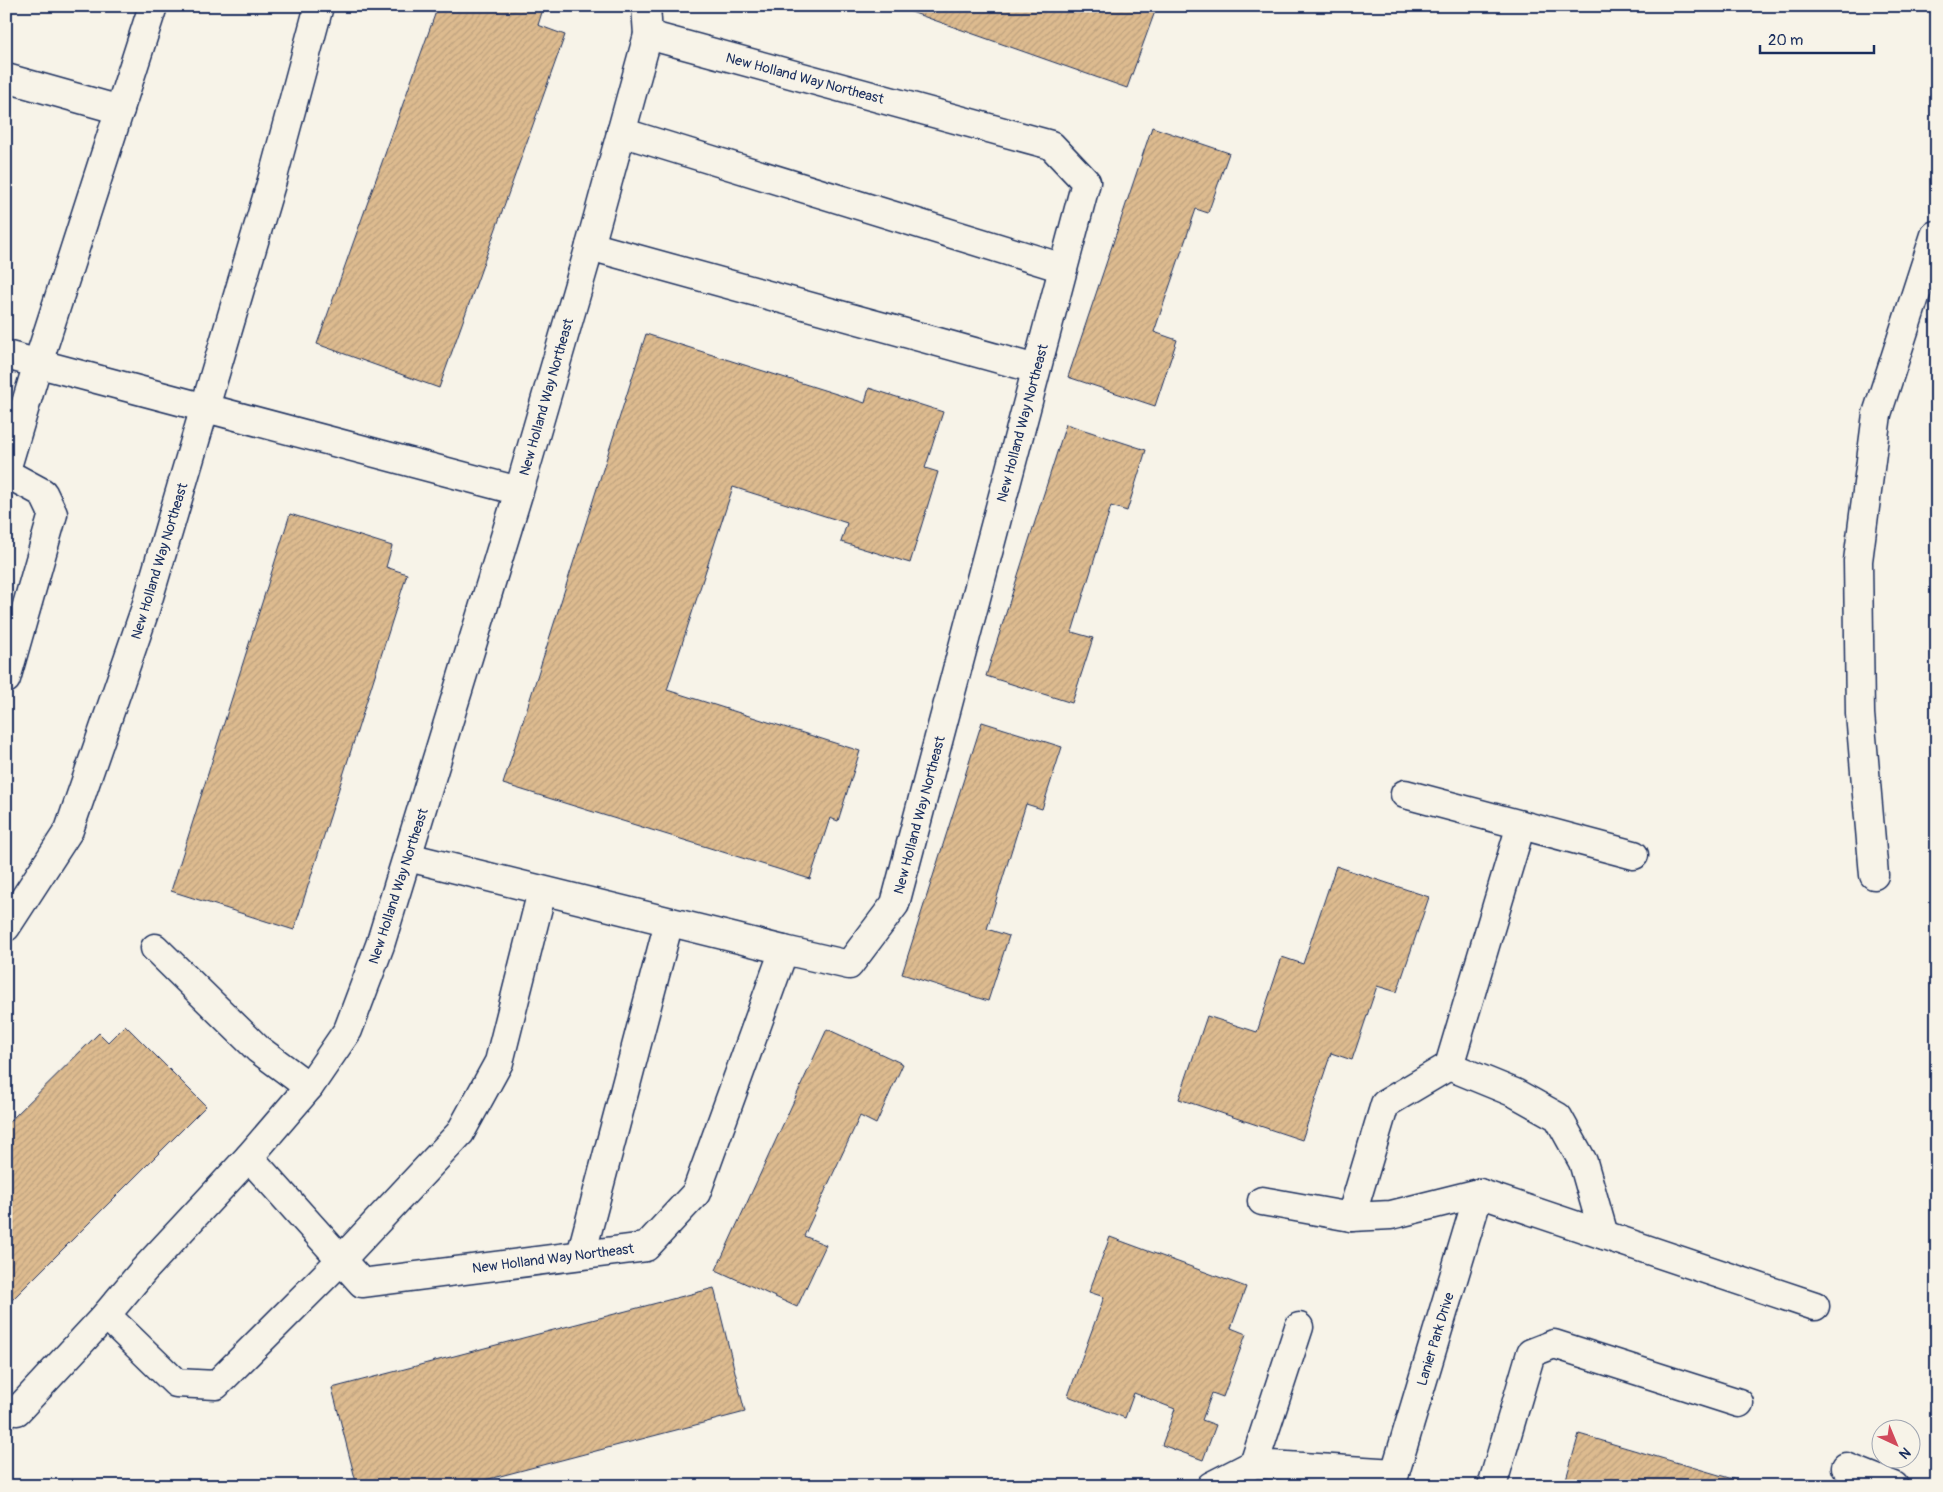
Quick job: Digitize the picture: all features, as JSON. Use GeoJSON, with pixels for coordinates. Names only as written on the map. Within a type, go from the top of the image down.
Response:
{"type":"FeatureCollection","features":[{"type":"Feature","properties":{"kind":"street"},"geometry":{"type":"LineString","coordinates":[[6,679],[53,514],[43,493],[6,472],[38,363],[153,6]]}},
{"type":"Feature","properties":{"kind":"street","name":"New Holland Way Northeast"},"geometry":{"type":"LineString","coordinates":[[6,927],[69,830],[145,610],[270,187],[319,6]]}},
{"type":"Feature","properties":{"kind":"street"},"geometry":{"type":"LineString","coordinates":[[646,6],[648,34]]}},
{"type":"Feature","properties":{"kind":"street","name":"New Holland Way Northeast"},"geometry":{"type":"LineString","coordinates":[[648,34],[1051,146],[1086,182],[895,904],[849,964],[784,950],[696,1194],[646,1246],[362,1283],[249,1157],[309,1087],[348,1030],[380,945],[519,491],[621,132],[648,34]]}},
{"type":"Feature","properties":{"kind":"street"},"geometry":{"type":"LineString","coordinates":[[6,78],[120,110]]}},
{"type":"Feature","properties":{"kind":"street"},"geometry":{"type":"LineString","coordinates":[[621,132],[1063,268]]}},
{"type":"Feature","properties":{"kind":"street"},"geometry":{"type":"LineString","coordinates":[[1874,876],[1860,714],[1858,561],[1877,414],[1935,235],[1937,235]]}},
{"type":"Feature","properties":{"kind":"street"},"geometry":{"type":"LineString","coordinates":[[590,246],[1036,369]]}},
{"type":"Feature","properties":{"kind":"street"},"geometry":{"type":"LineString","coordinates":[[6,355],[205,408]]}},
{"type":"Feature","properties":{"kind":"street","name":"New Holland Way Northeast"},"geometry":{"type":"LineString","coordinates":[[205,408],[519,491]]}},
{"type":"Feature","properties":{"kind":"street"},"geometry":{"type":"LineString","coordinates":[[1405,794],[1634,855]]}},
{"type":"Feature","properties":{"kind":"street"},"geometry":{"type":"LineString","coordinates":[[1351,1217],[1385,1104],[1449,1066],[1520,825]]}},
{"type":"Feature","properties":{"kind":"street"},"geometry":{"type":"LineString","coordinates":[[408,858],[784,950]]}},
{"type":"Feature","properties":{"kind":"street"},"geometry":{"type":"LineString","coordinates":[[106,1314],[176,1382],[216,1385],[342,1260],[460,1133],[499,1062],[542,890]]}},
{"type":"Feature","properties":{"kind":"street"},"geometry":{"type":"LineString","coordinates":[[581,1255],[669,922]]}},
{"type":"Feature","properties":{"kind":"street"},"geometry":{"type":"LineString","coordinates":[[156,948],[258,1049],[309,1087]]}},
{"type":"Feature","properties":{"kind":"street"},"geometry":{"type":"LineString","coordinates":[[1449,1066],[1515,1092],[1558,1117],[1583,1162],[1604,1235]]}},
{"type":"Feature","properties":{"kind":"street"},"geometry":{"type":"LineString","coordinates":[[17,1411],[106,1314],[143,1270],[249,1157]]}},
{"type":"Feature","properties":{"kind":"street"},"geometry":{"type":"LineString","coordinates":[[1262,1201],[1351,1217],[1391,1215],[1479,1193],[1815,1306]]}},
{"type":"Feature","properties":{"kind":"street","name":"Lanier Park Drive"},"geometry":{"type":"LineString","coordinates":[[1393,1480],[1479,1193]]}},
{"type":"Feature","properties":{"kind":"street"},"geometry":{"type":"LineString","coordinates":[[1254,1464],[1299,1326]]}},
{"type":"Feature","properties":{"kind":"street"},"geometry":{"type":"LineString","coordinates":[[1492,1486],[1530,1353],[1554,1344],[1740,1403]]}},
{"type":"Feature","properties":{"kind":"street"},"geometry":{"type":"LineString","coordinates":[[1211,1486],[1254,1464],[1393,1480]]}},
{"type":"Feature","properties":{"kind":"street"},"geometry":{"type":"LineString","coordinates":[[1846,1468],[1894,1486]]}},
{"type":"Feature","properties":{"kind":"building"},"geometry":{"type":"Polygon","coordinates":[[[438,6],[544,6],[538,25],[565,35],[439,388],[317,344],[438,6]]]}},
{"type":"Feature","properties":{"kind":"building"},"geometry":{"type":"Polygon","coordinates":[[[894,6],[1157,6],[1127,88],[894,6]]]}},
{"type":"Feature","properties":{"kind":"building"},"geometry":{"type":"Polygon","coordinates":[[[1152,127],[1229,153],[1208,213],[1196,209],[1154,332],[1177,340],[1155,406],[1068,377],[1152,127]]]}},
{"type":"Feature","properties":{"kind":"building"},"geometry":{"type":"Polygon","coordinates":[[[646,334],[865,403],[869,388],[943,412],[925,468],[938,472],[910,563],[841,542],[847,523],[733,487],[667,690],[860,751],[838,821],[830,818],[810,879],[503,784],[646,334]]]}},
{"type":"Feature","properties":{"kind":"building"},"geometry":{"type":"Polygon","coordinates":[[[1066,424],[1146,450],[1127,511],[1111,506],[1072,632],[1093,638],[1072,703],[986,676],[1066,424]]]}},
{"type":"Feature","properties":{"kind":"building"},"geometry":{"type":"Polygon","coordinates":[[[290,514],[392,546],[386,567],[407,574],[294,930],[171,891],[290,514]]]}},
{"type":"Feature","properties":{"kind":"building"},"geometry":{"type":"Polygon","coordinates":[[[982,722],[1062,747],[1042,809],[1026,804],[987,929],[1009,936],[988,1001],[902,974],[982,722]]]}},
{"type":"Feature","properties":{"kind":"building"},"geometry":{"type":"Polygon","coordinates":[[[1336,866],[1429,897],[1397,992],[1377,986],[1352,1060],[1331,1053],[1302,1140],[1179,1099],[1207,1016],[1257,1032],[1282,957],[1303,964],[1336,866]]]}},
{"type":"Feature","properties":{"kind":"building"},"geometry":{"type":"Polygon","coordinates":[[[125,1025],[206,1106],[6,1306],[6,1125],[99,1033],[108,1042],[125,1025]]]}},
{"type":"Feature","properties":{"kind":"building"},"geometry":{"type":"Polygon","coordinates":[[[827,1029],[903,1064],[876,1124],[860,1116],[804,1236],[826,1245],[797,1307],[716,1270],[827,1029]]]}},
{"type":"Feature","properties":{"kind":"building"},"geometry":{"type":"Polygon","coordinates":[[[1110,1237],[1246,1287],[1231,1328],[1246,1334],[1223,1397],[1212,1393],[1202,1420],[1216,1425],[1203,1460],[1162,1445],[1175,1409],[1134,1393],[1125,1418],[1068,1396],[1104,1297],[1089,1292],[1110,1237]]]}},
{"type":"Feature","properties":{"kind":"building"},"geometry":{"type":"Polygon","coordinates":[[[714,1288],[745,1412],[462,1486],[357,1486],[332,1388],[714,1288]]]}},
{"type":"Feature","properties":{"kind":"building"},"geometry":{"type":"Polygon","coordinates":[[[1579,1434],[1743,1482],[1742,1486],[1564,1486],[1579,1434]]]}}]}
